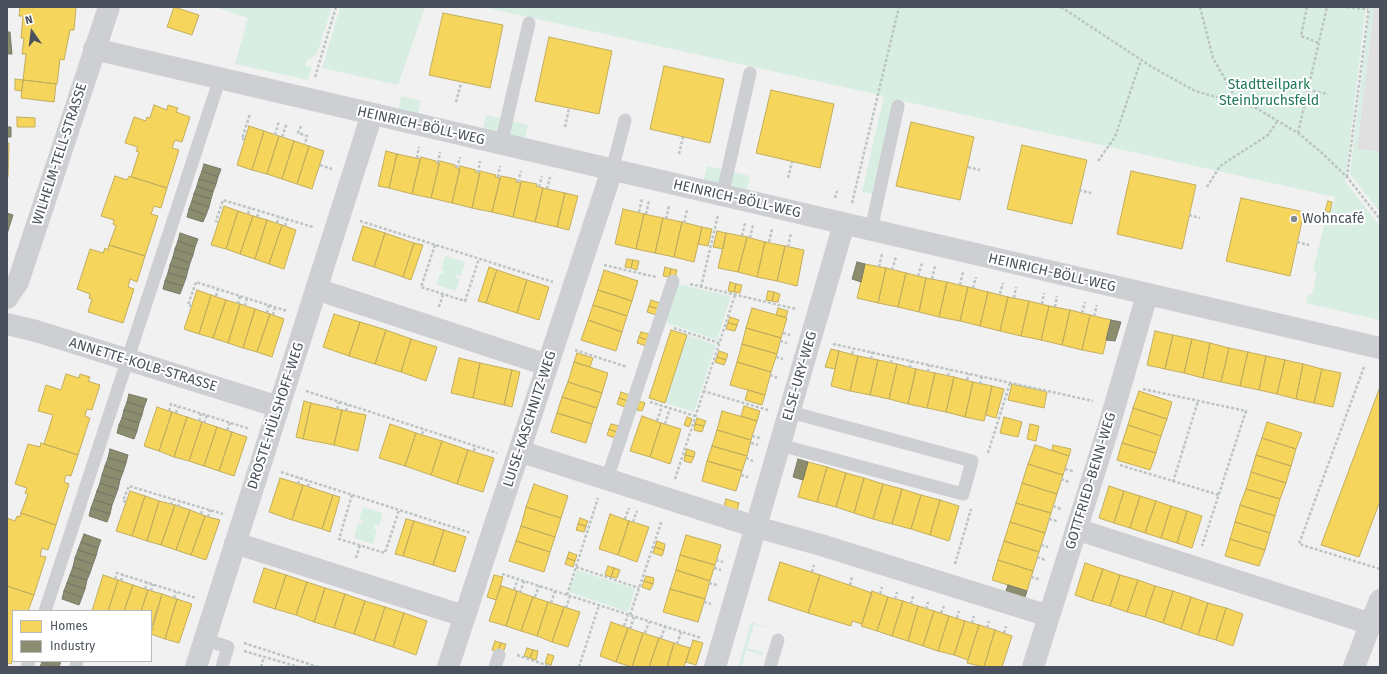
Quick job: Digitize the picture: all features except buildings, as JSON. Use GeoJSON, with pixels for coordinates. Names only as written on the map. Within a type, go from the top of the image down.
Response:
{"type":"FeatureCollection","features":[{"type":"Feature","properties":{"kind":"street","name":"WILHELM-TELL-STRASSE"},"geometry":{"type":"LineString","coordinates":[[7,298],[18,282],[109,7]]}},
{"type":"Feature","properties":{"kind":"street","name":"HEINRICH-BÖLL-WEG"},"geometry":{"type":"LineString","coordinates":[[94,49],[372,114],[501,154],[612,170],[720,205],[844,224],[1376,347]]}},
{"type":"Feature","properties":{"kind":"street","name":"DROSTE-HÜLSHOFF-WEG"},"geometry":{"type":"LineString","coordinates":[[196,667],[372,114]]}},
{"type":"Feature","properties":{"kind":"street","name":"LUISE-KASCHNITZ-WEG"},"geometry":{"type":"LineString","coordinates":[[448,667],[612,170]]}},
{"type":"Feature","properties":{"kind":"street","name":"ELSE-URY-WEG"},"geometry":{"type":"LineString","coordinates":[[715,667],[780,445],[783,412],[844,224]]}},
{"type":"Feature","properties":{"kind":"street"},"geometry":{"type":"LineString","coordinates":[[316,289],[547,365]]}},
{"type":"Feature","properties":{"kind":"street","name":"GOTTFRIED-BENN-WEG"},"geometry":{"type":"LineString","coordinates":[[1033,667],[1049,616],[1067,526],[1098,458],[1147,295]]}},
{"type":"Feature","properties":{"kind":"street","name":"ANNETTE-KOLB-STRASSE"},"geometry":{"type":"LineString","coordinates":[[7,324],[36,331],[279,407]]}},
{"type":"Feature","properties":{"kind":"street"},"geometry":{"type":"LineString","coordinates":[[518,455],[608,479],[756,527],[828,547],[1049,616]]}},
{"type":"Feature","properties":{"kind":"street"},"geometry":{"type":"LineString","coordinates":[[1067,526],[1371,624]]}},
{"type":"Feature","properties":{"kind":"street"},"geometry":{"type":"LineString","coordinates":[[235,543],[464,616]]}},
{"type":"Feature","properties":{"kind":"street"},"geometry":{"type":"LineString","coordinates":[[1354,667],[1380,600]]}},
{"type":"Feature","properties":{"kind":"lane"},"geometry":{"type":"LineString","coordinates":[[501,154],[529,23]]}},
{"type":"Feature","properties":{"kind":"lane"},"geometry":{"type":"LineString","coordinates":[[720,205],[750,73]]}},
{"type":"Feature","properties":{"kind":"lane"},"geometry":{"type":"LineString","coordinates":[[46,610],[220,78]]}},
{"type":"Feature","properties":{"kind":"lane"},"geometry":{"type":"LineString","coordinates":[[871,230],[898,106]]}},
{"type":"Feature","properties":{"kind":"lane"},"geometry":{"type":"LineString","coordinates":[[612,170],[625,120]]}},
{"type":"Feature","properties":{"kind":"lane"},"geometry":{"type":"LineString","coordinates":[[608,479],[673,281]]}},
{"type":"Feature","properties":{"kind":"lane"},"geometry":{"type":"LineString","coordinates":[[780,445],[969,495],[978,462],[783,412]]}},
{"type":"Feature","properties":{"kind":"lane"},"geometry":{"type":"LineString","coordinates":[[206,635],[228,647],[222,667]]}},
{"type":"Feature","properties":{"kind":"lane"},"geometry":{"type":"LineString","coordinates":[[770,667],[778,640]]}},
{"type":"Feature","properties":{"kind":"path"},"geometry":{"type":"LineString","coordinates":[[308,99],[336,7]]}},
{"type":"Feature","properties":{"kind":"path"},"geometry":{"type":"LineString","coordinates":[[844,224],[855,195],[898,7]]}},
{"type":"Feature","properties":{"kind":"path"},"geometry":{"type":"LineString","coordinates":[[1061,7],[1141,59],[1195,91],[1256,108],[1298,133],[1321,152],[1347,177],[1380,219]]}},
{"type":"Feature","properties":{"kind":"path"},"geometry":{"type":"LineString","coordinates":[[1200,7],[1213,58],[1239,103]]}},
{"type":"Feature","properties":{"kind":"path"},"geometry":{"type":"LineString","coordinates":[[1307,7],[1301,36],[1319,43]]}},
{"type":"Feature","properties":{"kind":"path"},"geometry":{"type":"LineString","coordinates":[[1298,133],[1328,7]]}},
{"type":"Feature","properties":{"kind":"path"},"geometry":{"type":"LineString","coordinates":[[1342,7],[1368,8],[1347,177]]}},
{"type":"Feature","properties":{"kind":"path"},"geometry":{"type":"LineString","coordinates":[[1098,162],[1115,137],[1141,59]]}},
{"type":"Feature","properties":{"kind":"path"},"geometry":{"type":"LineString","coordinates":[[456,102],[461,82]]}},
{"type":"Feature","properties":{"kind":"path"},"geometry":{"type":"LineString","coordinates":[[1308,90],[1328,94]]}},
{"type":"Feature","properties":{"kind":"path"},"geometry":{"type":"LineString","coordinates":[[565,127],[569,108]]}},
{"type":"Feature","properties":{"kind":"path"},"geometry":{"type":"LineString","coordinates":[[245,139],[242,139],[250,114]]}},
{"type":"Feature","properties":{"kind":"path"},"geometry":{"type":"LineString","coordinates":[[1207,187],[1220,166],[1268,135],[1278,120]]}},
{"type":"Feature","properties":{"kind":"path"},"geometry":{"type":"LineString","coordinates":[[275,135],[279,121]]}},
{"type":"Feature","properties":{"kind":"path"},"geometry":{"type":"LineString","coordinates":[[282,137],[287,123]]}},
{"type":"Feature","properties":{"kind":"path"},"geometry":{"type":"LineString","coordinates":[[301,126],[298,133],[307,136],[304,144]]}},
{"type":"Feature","properties":{"kind":"path"},"geometry":{"type":"LineString","coordinates":[[679,154],[683,136]]}},
{"type":"Feature","properties":{"kind":"path"},"geometry":{"type":"LineString","coordinates":[[417,158],[420,144]]}},
{"type":"Feature","properties":{"kind":"path"},"geometry":{"type":"LineString","coordinates":[[438,163],[441,149]]}},
{"type":"Feature","properties":{"kind":"path"},"geometry":{"type":"LineString","coordinates":[[457,168],[460,154]]}},
{"type":"Feature","properties":{"kind":"path"},"geometry":{"type":"LineString","coordinates":[[498,177],[501,154]]}},
{"type":"Feature","properties":{"kind":"path"},"geometry":{"type":"LineString","coordinates":[[478,173],[481,158]]}},
{"type":"Feature","properties":{"kind":"path"},"geometry":{"type":"LineString","coordinates":[[788,178],[792,162]]}},
{"type":"Feature","properties":{"kind":"path"},"geometry":{"type":"LineString","coordinates":[[968,167],[980,170]]}},
{"type":"Feature","properties":{"kind":"path"},"geometry":{"type":"LineString","coordinates":[[518,182],[521,168]]}},
{"type":"Feature","properties":{"kind":"path"},"geometry":{"type":"LineString","coordinates":[[539,187],[542,173]]}},
{"type":"Feature","properties":{"kind":"path"},"geometry":{"type":"LineString","coordinates":[[547,189],[551,175]]}},
{"type":"Feature","properties":{"kind":"path"},"geometry":{"type":"LineString","coordinates":[[1080,190],[1091,193]]}},
{"type":"Feature","properties":{"kind":"path"},"geometry":{"type":"LineString","coordinates":[[638,212],[642,196]]}},
{"type":"Feature","properties":{"kind":"path"},"geometry":{"type":"LineString","coordinates":[[646,214],[650,198]]}},
{"type":"Feature","properties":{"kind":"path"},"geometry":{"type":"LineString","coordinates":[[218,222],[216,221],[223,200],[287,219],[383,228],[573,289]]}},
{"type":"Feature","properties":{"kind":"path"},"geometry":{"type":"LineString","coordinates":[[666,219],[669,202]]}},
{"type":"Feature","properties":{"kind":"path"},"geometry":{"type":"LineString","coordinates":[[701,287],[720,205]]}},
{"type":"Feature","properties":{"kind":"path"},"geometry":{"type":"LineString","coordinates":[[684,223],[688,207]]}},
{"type":"Feature","properties":{"kind":"path"},"geometry":{"type":"LineString","coordinates":[[248,214],[250,208]]}},
{"type":"Feature","properties":{"kind":"path"},"geometry":{"type":"LineString","coordinates":[[257,217],[259,211]]}},
{"type":"Feature","properties":{"kind":"path"},"geometry":{"type":"LineString","coordinates":[[1190,215],[1200,218]]}},
{"type":"Feature","properties":{"kind":"path"},"geometry":{"type":"LineString","coordinates":[[277,224],[279,217]]}},
{"type":"Feature","properties":{"kind":"path"},"geometry":{"type":"LineString","coordinates":[[285,226],[287,219]]}},
{"type":"Feature","properties":{"kind":"path"},"geometry":{"type":"LineString","coordinates":[[742,236],[746,221]]}},
{"type":"Feature","properties":{"kind":"path"},"geometry":{"type":"LineString","coordinates":[[750,238],[754,223]]}},
{"type":"Feature","properties":{"kind":"path"},"geometry":{"type":"LineString","coordinates":[[769,242],[772,227]]}},
{"type":"Feature","properties":{"kind":"path"},"geometry":{"type":"LineString","coordinates":[[382,232],[383,228]]}},
{"type":"Feature","properties":{"kind":"path"},"geometry":{"type":"LineString","coordinates":[[389,234],[390,230]]}},
{"type":"Feature","properties":{"kind":"path"},"geometry":{"type":"LineString","coordinates":[[788,247],[791,232]]}},
{"type":"Feature","properties":{"kind":"path"},"geometry":{"type":"LineString","coordinates":[[1297,242],[1310,245]]}},
{"type":"Feature","properties":{"kind":"path"},"geometry":{"type":"LineString","coordinates":[[435,245],[421,287],[465,301],[479,259]]}},
{"type":"Feature","properties":{"kind":"path"},"geometry":{"type":"LineString","coordinates":[[879,267],[883,252]]}},
{"type":"Feature","properties":{"kind":"path"},"geometry":{"type":"LineString","coordinates":[[892,270],[896,255]]}},
{"type":"Feature","properties":{"kind":"path"},"geometry":{"type":"LineString","coordinates":[[582,260],[798,309]]}},
{"type":"Feature","properties":{"kind":"path"},"geometry":{"type":"LineString","coordinates":[[918,276],[922,261]]}},
{"type":"Feature","properties":{"kind":"path"},"geometry":{"type":"LineString","coordinates":[[932,279],[936,264]]}},
{"type":"Feature","properties":{"kind":"path"},"geometry":{"type":"LineString","coordinates":[[960,285],[963,271]]}},
{"type":"Feature","properties":{"kind":"path"},"geometry":{"type":"LineString","coordinates":[[522,278],[523,273]]}},
{"type":"Feature","properties":{"kind":"path"},"geometry":{"type":"LineString","coordinates":[[973,288],[977,274]]}},
{"type":"Feature","properties":{"kind":"path"},"geometry":{"type":"LineString","coordinates":[[530,281],[532,276]]}},
{"type":"Feature","properties":{"kind":"path"},"geometry":{"type":"LineString","coordinates":[[1000,294],[1004,280]]}},
{"type":"Feature","properties":{"kind":"path"},"geometry":{"type":"LineString","coordinates":[[192,306],[188,305],[196,282],[307,317]]}},
{"type":"Feature","properties":{"kind":"path"},"geometry":{"type":"LineString","coordinates":[[1014,298],[1017,283]]}},
{"type":"Feature","properties":{"kind":"path"},"geometry":{"type":"LineString","coordinates":[[216,296],[218,289]]}},
{"type":"Feature","properties":{"kind":"path"},"geometry":{"type":"LineString","coordinates":[[1042,304],[1045,289]]}},
{"type":"Feature","properties":{"kind":"path"},"geometry":{"type":"LineString","coordinates":[[1055,307],[1058,292]]}},
{"type":"Feature","properties":{"kind":"path"},"geometry":{"type":"LineString","coordinates":[[624,626],[639,588],[735,295]]}},
{"type":"Feature","properties":{"kind":"path"},"geometry":{"type":"LineString","coordinates":[[238,304],[240,296]]}},
{"type":"Feature","properties":{"kind":"path"},"geometry":{"type":"LineString","coordinates":[[245,306],[247,298]]}},
{"type":"Feature","properties":{"kind":"path"},"geometry":{"type":"LineString","coordinates":[[1082,313],[1086,298]]}},
{"type":"Feature","properties":{"kind":"path"},"geometry":{"type":"LineString","coordinates":[[1094,316],[1098,301]]}},
{"type":"Feature","properties":{"kind":"path"},"geometry":{"type":"LineString","coordinates":[[267,313],[269,305]]}},
{"type":"Feature","properties":{"kind":"path"},"geometry":{"type":"LineString","coordinates":[[273,315],[275,307]]}},
{"type":"Feature","properties":{"kind":"path"},"geometry":{"type":"LineString","coordinates":[[659,323],[719,343]]}},
{"type":"Feature","properties":{"kind":"path"},"geometry":{"type":"LineString","coordinates":[[828,343],[1114,406]]}},
{"type":"Feature","properties":{"kind":"path"},"geometry":{"type":"LineString","coordinates":[[554,344],[643,372]]}},
{"type":"Feature","properties":{"kind":"path"},"geometry":{"type":"LineString","coordinates":[[1376,347],[1299,544],[1380,569]]}},
{"type":"Feature","properties":{"kind":"path"},"geometry":{"type":"LineString","coordinates":[[852,354],[854,348]]}},
{"type":"Feature","properties":{"kind":"path"},"geometry":{"type":"LineString","coordinates":[[871,358],[872,352]]}},
{"type":"Feature","properties":{"kind":"path"},"geometry":{"type":"LineString","coordinates":[[891,363],[892,357]]}},
{"type":"Feature","properties":{"kind":"path"},"geometry":{"type":"LineString","coordinates":[[910,368],[911,361]]}},
{"type":"Feature","properties":{"kind":"path"},"geometry":{"type":"LineString","coordinates":[[928,372],[929,365]]}},
{"type":"Feature","properties":{"kind":"path"},"geometry":{"type":"LineString","coordinates":[[948,376],[950,370]]}},
{"type":"Feature","properties":{"kind":"path"},"geometry":{"type":"LineString","coordinates":[[967,380],[969,374]]}},
{"type":"Feature","properties":{"kind":"path"},"geometry":{"type":"LineString","coordinates":[[980,384],[982,376]]}},
{"type":"Feature","properties":{"kind":"path"},"geometry":{"type":"LineString","coordinates":[[286,384],[475,446],[518,455]]}},
{"type":"Feature","properties":{"kind":"path"},"geometry":{"type":"LineString","coordinates":[[1121,384],[1246,411],[1196,568]]}},
{"type":"Feature","properties":{"kind":"path"},"geometry":{"type":"LineString","coordinates":[[704,391],[783,412]]}},
{"type":"Feature","properties":{"kind":"path"},"geometry":{"type":"LineString","coordinates":[[635,397],[696,416]]}},
{"type":"Feature","properties":{"kind":"path"},"geometry":{"type":"LineString","coordinates":[[1172,482],[1198,401]]}},
{"type":"Feature","properties":{"kind":"path"},"geometry":{"type":"LineString","coordinates":[[337,409],[339,402]]}},
{"type":"Feature","properties":{"kind":"path"},"geometry":{"type":"LineString","coordinates":[[169,411],[171,404],[270,435]]}},
{"type":"Feature","properties":{"kind":"path"},"geometry":{"type":"LineString","coordinates":[[346,411],[348,405]]}},
{"type":"Feature","properties":{"kind":"path"},"geometry":{"type":"LineString","coordinates":[[657,421],[662,406]]}},
{"type":"Feature","properties":{"kind":"path"},"geometry":{"type":"LineString","coordinates":[[176,413],[178,407]]}},
{"type":"Feature","properties":{"kind":"path"},"geometry":{"type":"LineString","coordinates":[[665,424],[670,408]]}},
{"type":"Feature","properties":{"kind":"path"},"geometry":{"type":"LineString","coordinates":[[199,421],[201,414]]}},
{"type":"Feature","properties":{"kind":"path"},"geometry":{"type":"LineString","coordinates":[[204,423],[207,415]]}},
{"type":"Feature","properties":{"kind":"path"},"geometry":{"type":"LineString","coordinates":[[227,430],[230,422]]}},
{"type":"Feature","properties":{"kind":"path"},"geometry":{"type":"LineString","coordinates":[[410,430],[412,425]]}},
{"type":"Feature","properties":{"kind":"path"},"geometry":{"type":"LineString","coordinates":[[422,434],[424,429]]}},
{"type":"Feature","properties":{"kind":"path"},"geometry":{"type":"LineString","coordinates":[[448,443],[450,437]]}},
{"type":"Feature","properties":{"kind":"path"},"geometry":{"type":"LineString","coordinates":[[474,451],[475,446]]}},
{"type":"Feature","properties":{"kind":"path"},"geometry":{"type":"LineString","coordinates":[[1098,458],[1172,482],[1219,495]]}},
{"type":"Feature","properties":{"kind":"path"},"geometry":{"type":"LineString","coordinates":[[260,465],[490,539]]}},
{"type":"Feature","properties":{"kind":"path"},"geometry":{"type":"LineString","coordinates":[[298,484],[300,478]]}},
{"type":"Feature","properties":{"kind":"path"},"geometry":{"type":"LineString","coordinates":[[566,608],[576,567],[600,493],[608,479]]}},
{"type":"Feature","properties":{"kind":"path"},"geometry":{"type":"LineString","coordinates":[[1061,480],[1071,483]]}},
{"type":"Feature","properties":{"kind":"path"},"geometry":{"type":"LineString","coordinates":[[308,487],[309,481]]}},
{"type":"Feature","properties":{"kind":"path"},"geometry":{"type":"LineString","coordinates":[[126,502],[123,502],[128,486],[243,520]]}},
{"type":"Feature","properties":{"kind":"path"},"geometry":{"type":"LineString","coordinates":[[148,497],[150,492]]}},
{"type":"Feature","properties":{"kind":"path"},"geometry":{"type":"LineString","coordinates":[[352,495],[339,539],[385,553],[399,510]]}},
{"type":"Feature","properties":{"kind":"path"},"geometry":{"type":"LineString","coordinates":[[171,504],[173,499]]}},
{"type":"Feature","properties":{"kind":"path"},"geometry":{"type":"LineString","coordinates":[[178,507],[180,501]]}},
{"type":"Feature","properties":{"kind":"path"},"geometry":{"type":"LineString","coordinates":[[1053,506],[1063,509]]}},
{"type":"Feature","properties":{"kind":"path"},"geometry":{"type":"LineString","coordinates":[[201,514],[203,508]]}},
{"type":"Feature","properties":{"kind":"path"},"geometry":{"type":"LineString","coordinates":[[208,517],[210,510]]}},
{"type":"Feature","properties":{"kind":"path"},"geometry":{"type":"LineString","coordinates":[[1049,519],[1067,526]]}},
{"type":"Feature","properties":{"kind":"path"},"geometry":{"type":"LineString","coordinates":[[438,528],[440,523]]}},
{"type":"Feature","properties":{"kind":"path"},"geometry":{"type":"LineString","coordinates":[[449,532],[450,526]]}},
{"type":"Feature","properties":{"kind":"path"},"geometry":{"type":"LineString","coordinates":[[1041,545],[1050,548]]}},
{"type":"Feature","properties":{"kind":"path"},"geometry":{"type":"LineString","coordinates":[[481,567],[702,639]]}},
{"type":"Feature","properties":{"kind":"path"},"geometry":{"type":"LineString","coordinates":[[576,567],[639,588]]}},
{"type":"Feature","properties":{"kind":"path"},"geometry":{"type":"LineString","coordinates":[[115,579],[117,573],[123,574],[216,604]]}},
{"type":"Feature","properties":{"kind":"path"},"geometry":{"type":"LineString","coordinates":[[121,581],[123,574]]}},
{"type":"Feature","properties":{"kind":"path"},"geometry":{"type":"LineString","coordinates":[[1031,577],[1040,580]]}},
{"type":"Feature","properties":{"kind":"path"},"geometry":{"type":"LineString","coordinates":[[514,590],[518,579]]}},
{"type":"Feature","properties":{"kind":"path"},"geometry":{"type":"LineString","coordinates":[[520,593],[524,581]]}},
{"type":"Feature","properties":{"kind":"path"},"geometry":{"type":"LineString","coordinates":[[144,589],[147,582]]}},
{"type":"Feature","properties":{"kind":"path"},"geometry":{"type":"LineString","coordinates":[[151,591],[153,584]]}},
{"type":"Feature","properties":{"kind":"path"},"geometry":{"type":"LineString","coordinates":[[535,597],[539,586]]}},
{"type":"Feature","properties":{"kind":"path"},"geometry":{"type":"LineString","coordinates":[[551,603],[555,591]]}},
{"type":"Feature","properties":{"kind":"path"},"geometry":{"type":"LineString","coordinates":[[174,598],[176,592]]}},
{"type":"Feature","properties":{"kind":"path"},"geometry":{"type":"LineString","coordinates":[[579,667],[599,605]]}},
{"type":"Feature","properties":{"kind":"path"},"geometry":{"type":"LineString","coordinates":[[630,628],[634,617]]}},
{"type":"Feature","properties":{"kind":"path"},"geometry":{"type":"LineString","coordinates":[[645,633],[649,622]]}},
{"type":"Feature","properties":{"kind":"path"},"geometry":{"type":"LineString","coordinates":[[661,638],[665,627]]}},
{"type":"Feature","properties":{"kind":"path"},"geometry":{"type":"LineString","coordinates":[[677,644],[681,632]]}},
{"type":"Feature","properties":{"kind":"path"},"geometry":{"type":"LineString","coordinates":[[206,635],[318,667]]}},
{"type":"Feature","properties":{"kind":"path"},"geometry":{"type":"LineString","coordinates":[[228,647],[290,666],[299,667]]}},
{"type":"Feature","properties":{"kind":"path"},"geometry":{"type":"LineString","coordinates":[[515,655],[552,667]]}},
{"type":"Feature","properties":{"kind":"path"},"geometry":{"type":"LineString","coordinates":[[261,667],[264,657]]}},
{"type":"Feature","properties":{"kind":"shaded area"},"geometry":{"type":"Polygon","coordinates":[[[1374,7],[1380,7],[1380,152],[1357,149],[1374,7]]]}},
{"type":"Feature","properties":{"kind":"green space"},"geometry":{"type":"Polygon","coordinates":[[[215,7],[332,7],[317,54],[307,60],[305,65],[312,67],[308,80],[235,64],[248,18],[215,7]]]}},
{"type":"Feature","properties":{"kind":"green space"},"geometry":{"type":"Polygon","coordinates":[[[340,7],[425,7],[398,85],[322,68],[340,7]]]}},
{"type":"Feature","properties":{"kind":"green space","name":"Stadtteilpark Steinbruchsfeld"},"geometry":{"type":"Polygon","coordinates":[[[483,7],[1366,7],[1345,181],[1380,226],[1380,320],[1306,303],[1308,294],[1312,295],[1317,272],[1313,271],[1327,212],[1331,212],[1335,197],[894,99],[872,194],[862,192],[884,96],[483,7]]]}},
{"type":"Feature","properties":{"kind":"green space"},"geometry":{"type":"Polygon","coordinates":[[[1370,7],[1374,7],[1357,149],[1380,152],[1380,212],[1350,174],[1370,7]]]}},
{"type":"Feature","properties":{"kind":"green space"},"geometry":{"type":"Polygon","coordinates":[[[401,96],[421,101],[417,118],[398,113],[401,96]]]}},
{"type":"Feature","properties":{"kind":"green space"},"geometry":{"type":"Polygon","coordinates":[[[486,115],[528,125],[524,142],[482,133],[486,115]]]}},
{"type":"Feature","properties":{"kind":"green space"},"geometry":{"type":"Polygon","coordinates":[[[707,166],[750,176],[746,193],[703,183],[707,166]]]}},
{"type":"Feature","properties":{"kind":"green space"},"geometry":{"type":"Polygon","coordinates":[[[445,256],[465,262],[461,276],[457,275],[456,278],[460,279],[456,291],[436,285],[440,273],[443,274],[444,270],[441,269],[445,256]]]}},
{"type":"Feature","properties":{"kind":"green space"},"geometry":{"type":"Polygon","coordinates":[[[677,284],[731,296],[717,340],[665,322],[677,284]]]}},
{"type":"Feature","properties":{"kind":"green space"},"geometry":{"type":"Polygon","coordinates":[[[687,335],[716,345],[694,412],[665,403],[687,335]]]}},
{"type":"Feature","properties":{"kind":"green space"},"geometry":{"type":"Polygon","coordinates":[[[363,507],[383,513],[379,526],[375,525],[374,529],[377,530],[373,544],[354,538],[358,523],[362,524],[363,521],[359,520],[363,507]]]}},
{"type":"Feature","properties":{"kind":"green space"},"geometry":{"type":"Polygon","coordinates":[[[577,570],[635,589],[628,612],[569,592],[577,570]]]}},
{"type":"Feature","properties":{"kind":"green space"},"geometry":{"type":"Polygon","coordinates":[[[751,622],[804,639],[754,624],[747,648],[763,652],[762,655],[746,650],[742,666],[739,665],[751,622]]]}},
{"type":"Feature","properties":{"kind":"place","name":"Wohncafé"},"geometry":{"type":"Point","coordinates":[1294,219]}}]}
